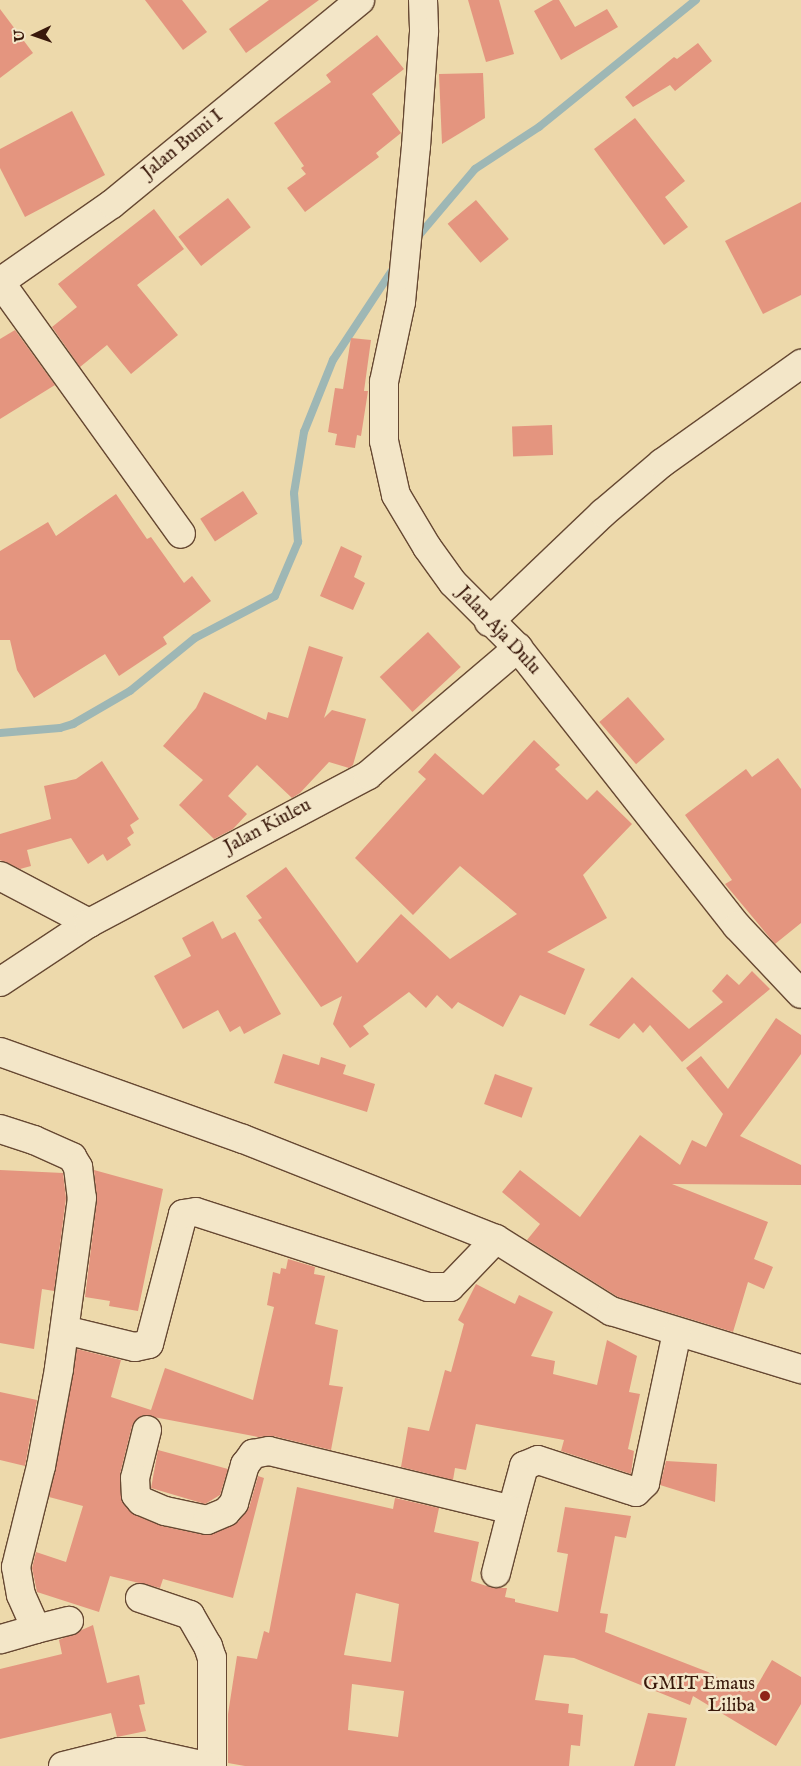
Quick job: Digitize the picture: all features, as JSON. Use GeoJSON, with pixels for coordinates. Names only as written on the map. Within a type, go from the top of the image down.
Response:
{"type":"FeatureCollection","features":[{"type":"Feature","properties":{"kind":"street","name":"Jalan Bumi I"},"geometry":{"type":"LineString","coordinates":[[0,282],[112,204],[360,0]]}},
{"type":"Feature","properties":{"kind":"street","name":"Jalan Aja Dulu"},"geometry":{"type":"LineString","coordinates":[[423,0],[424,32],[416,146],[401,302],[384,382],[387,465],[396,495],[427,547],[453,583],[489,622],[518,648],[737,926],[801,994]]}},
{"type":"Feature","properties":{"kind":"street"},"geometry":{"type":"LineString","coordinates":[[0,282],[181,534]]}},
{"type":"Feature","properties":{"kind":"street"},"geometry":{"type":"LineString","coordinates":[[489,622],[603,513],[662,464],[801,364]]}},
{"type":"Feature","properties":{"kind":"street","name":"Jalan Kiuleu"},"geometry":{"type":"LineString","coordinates":[[0,982],[89,923],[368,775],[518,648]]}},
{"type":"Feature","properties":{"kind":"street"},"geometry":{"type":"LineString","coordinates":[[0,876],[89,923]]}},
{"type":"Feature","properties":{"kind":"street"},"geometry":{"type":"LineString","coordinates":[[0,1052],[243,1139],[496,1239],[611,1311],[801,1369]]}},
{"type":"Feature","properties":{"kind":"street"},"geometry":{"type":"LineString","coordinates":[[0,1129],[64,1152],[78,1167],[82,1198],[65,1330],[41,1466],[16,1567],[21,1595],[36,1629]]}},
{"type":"Feature","properties":{"kind":"street"},"geometry":{"type":"LineString","coordinates":[[65,1330],[135,1347],[149,1344],[183,1214],[196,1212],[428,1287],[450,1287],[496,1239]]}},
{"type":"Feature","properties":{"kind":"street"},"geometry":{"type":"LineString","coordinates":[[496,1574],[524,1466],[538,1460],[636,1492],[641,1489],[677,1332]]}},
{"type":"Feature","properties":{"kind":"street"},"geometry":{"type":"LineString","coordinates":[[147,1430],[134,1478],[136,1495],[141,1501],[165,1511],[207,1520],[226,1512],[234,1503],[245,1465],[253,1454],[269,1451],[512,1510]]}},
{"type":"Feature","properties":{"kind":"street"},"geometry":{"type":"LineString","coordinates":[[140,1598],[190,1615],[208,1646],[212,1658],[212,1766]]}},
{"type":"Feature","properties":{"kind":"street"},"geometry":{"type":"LineString","coordinates":[[0,1639],[69,1621]]}},
{"type":"Feature","properties":{"kind":"street"},"geometry":{"type":"LineString","coordinates":[[63,1766],[119,1752],[142,1752],[206,1766]]}},
{"type":"Feature","properties":{"kind":"building"},"geometry":{"type":"Polygon","coordinates":[[[145,0],[182,0],[207,32],[183,50],[145,0]]]}},
{"type":"Feature","properties":{"kind":"building"},"geometry":{"type":"Polygon","coordinates":[[[269,0],[319,0],[246,53],[229,29],[269,0]]]}},
{"type":"Feature","properties":{"kind":"building"},"geometry":{"type":"Polygon","coordinates":[[[468,0],[499,0],[514,54],[486,62],[468,0]]]}},
{"type":"Feature","properties":{"kind":"building"},"geometry":{"type":"Polygon","coordinates":[[[553,0],[559,0],[575,27],[607,9],[618,27],[561,60],[534,11],[553,0]]]}},
{"type":"Feature","properties":{"kind":"building"},"geometry":{"type":"Polygon","coordinates":[[[0,9],[33,53],[0,78],[0,9]]]}},
{"type":"Feature","properties":{"kind":"building"},"geometry":{"type":"Polygon","coordinates":[[[377,35],[404,69],[372,94],[401,133],[376,153],[379,157],[305,212],[287,188],[306,174],[301,168],[304,166],[274,123],[331,82],[326,75],[377,35]]]}},
{"type":"Feature","properties":{"kind":"building"},"geometry":{"type":"Polygon","coordinates":[[[698,43],[712,61],[675,91],[670,85],[633,107],[625,97],[674,57],[677,59],[698,43]]]}},
{"type":"Feature","properties":{"kind":"building"},"geometry":{"type":"Polygon","coordinates":[[[483,73],[485,118],[442,144],[439,74],[483,73]]]}},
{"type":"Feature","properties":{"kind":"building"},"geometry":{"type":"Polygon","coordinates":[[[72,111],[105,175],[25,217],[0,168],[0,149],[72,111]]]}},
{"type":"Feature","properties":{"kind":"building"},"geometry":{"type":"Polygon","coordinates":[[[635,118],[685,181],[665,197],[688,227],[664,245],[594,149],[635,118]]]}},
{"type":"Feature","properties":{"kind":"building"},"geometry":{"type":"Polygon","coordinates":[[[228,198],[251,227],[201,266],[178,237],[228,198]]]}},
{"type":"Feature","properties":{"kind":"building"},"geometry":{"type":"Polygon","coordinates":[[[476,200],[509,239],[480,263],[448,224],[476,200]]]}},
{"type":"Feature","properties":{"kind":"building"},"geometry":{"type":"Polygon","coordinates":[[[801,202],[801,295],[763,314],[725,241],[801,202]]]}},
{"type":"Feature","properties":{"kind":"building"},"geometry":{"type":"Polygon","coordinates":[[[154,209],[184,249],[137,285],[178,335],[131,374],[107,345],[80,367],[52,327],[77,307],[58,284],[154,209]]]}},
{"type":"Feature","properties":{"kind":"building"},"geometry":{"type":"Polygon","coordinates":[[[15,330],[55,385],[0,419],[0,339],[15,330]]]}},
{"type":"Feature","properties":{"kind":"building"},"geometry":{"type":"Polygon","coordinates":[[[351,338],[371,340],[364,391],[368,391],[361,436],[357,435],[355,448],[335,445],[337,434],[328,432],[335,388],[343,389],[351,338]]]}},
{"type":"Feature","properties":{"kind":"building"},"geometry":{"type":"Polygon","coordinates":[[[552,425],[553,455],[513,456],[512,426],[552,425]]]}},
{"type":"Feature","properties":{"kind":"building"},"geometry":{"type":"Polygon","coordinates":[[[243,491],[258,514],[215,541],[200,519],[243,491]]]}},
{"type":"Feature","properties":{"kind":"building"},"geometry":{"type":"Polygon","coordinates":[[[116,494],[147,539],[151,537],[184,583],[192,576],[211,601],[163,637],[167,644],[119,676],[105,654],[34,698],[17,670],[10,640],[0,640],[0,551],[48,522],[56,536],[116,494]]]}},
{"type":"Feature","properties":{"kind":"building"},"geometry":{"type":"Polygon","coordinates":[[[341,546],[362,556],[354,577],[365,583],[353,610],[320,596],[341,546]]]}},
{"type":"Feature","properties":{"kind":"building"},"geometry":{"type":"Polygon","coordinates":[[[428,632],[461,667],[412,712],[380,677],[428,632]]]}},
{"type":"Feature","properties":{"kind":"building"},"geometry":{"type":"Polygon","coordinates":[[[309,646],[343,657],[324,718],[332,710],[366,719],[353,765],[349,768],[329,762],[300,793],[292,798],[257,765],[228,796],[247,814],[233,829],[214,839],[179,805],[203,780],[163,746],[196,708],[204,692],[266,720],[268,712],[288,718],[309,646]]]}},
{"type":"Feature","properties":{"kind":"building"},"geometry":{"type":"Polygon","coordinates":[[[628,697],[665,739],[636,764],[599,722],[628,697]]]}},
{"type":"Feature","properties":{"kind":"building"},"geometry":{"type":"Polygon","coordinates":[[[534,740],[560,765],[555,769],[587,800],[597,790],[632,824],[583,875],[607,918],[547,952],[585,969],[565,1015],[520,995],[503,1027],[458,1002],[452,1009],[437,995],[426,1008],[409,992],[363,1026],[369,1034],[350,1048],[333,1024],[342,996],[321,1007],[258,920],[262,918],[246,896],[286,867],[357,963],[401,914],[450,959],[517,914],[460,866],[413,915],[355,858],[426,779],[418,772],[435,753],[483,795],[534,740]]]}},
{"type":"Feature","properties":{"kind":"building"},"geometry":{"type":"Polygon","coordinates":[[[778,758],[801,789],[801,923],[775,944],[725,884],[732,880],[685,815],[746,769],[752,777],[778,758]]]}},
{"type":"Feature","properties":{"kind":"building"},"geometry":{"type":"Polygon","coordinates":[[[102,761],[139,819],[130,825],[134,833],[127,838],[131,845],[107,861],[103,854],[88,864],[71,838],[27,850],[31,866],[20,869],[0,860],[0,834],[51,819],[44,786],[76,779],[102,761]]]}},
{"type":"Feature","properties":{"kind":"building"},"geometry":{"type":"Polygon","coordinates":[[[213,921],[222,939],[235,932],[281,1014],[244,1034],[240,1026],[230,1032],[218,1010],[183,1029],[154,976],[191,956],[182,938],[213,921]]]}},
{"type":"Feature","properties":{"kind":"building"},"geometry":{"type":"Polygon","coordinates":[[[752,971],[770,989],[682,1062],[650,1025],[643,1033],[634,1023],[619,1039],[589,1025],[632,977],[689,1029],[723,1002],[712,991],[727,974],[739,985],[752,971]]]}},
{"type":"Feature","properties":{"kind":"building"},"geometry":{"type":"Polygon","coordinates":[[[776,1018],[801,1035],[801,1054],[740,1136],[801,1165],[801,1185],[672,1184],[768,1222],[754,1259],[773,1267],[764,1289],[748,1282],[733,1332],[618,1297],[527,1240],[540,1224],[502,1192],[520,1170],[580,1217],[640,1135],[680,1165],[692,1140],[706,1147],[723,1114],[686,1068],[701,1056],[728,1089],[776,1018]]]}},
{"type":"Feature","properties":{"kind":"building"},"geometry":{"type":"Polygon","coordinates":[[[283,1054],[319,1065],[321,1057],[346,1065],[343,1074],[375,1084],[367,1112],[274,1083],[283,1054]]]}},
{"type":"Feature","properties":{"kind":"building"},"geometry":{"type":"Polygon","coordinates":[[[495,1074],[533,1088],[522,1118],[484,1104],[495,1074]]]}},
{"type":"Feature","properties":{"kind":"building"},"geometry":{"type":"Polygon","coordinates":[[[0,1170],[63,1173],[66,1198],[54,1291],[42,1289],[34,1349],[0,1343],[0,1170]]]}},
{"type":"Feature","properties":{"kind":"building"},"geometry":{"type":"Polygon","coordinates":[[[94,1170],[163,1189],[138,1311],[109,1306],[110,1301],[85,1297],[97,1200],[94,1170]]]}},
{"type":"Feature","properties":{"kind":"building"},"geometry":{"type":"Polygon","coordinates":[[[288,1259],[315,1267],[314,1274],[325,1276],[315,1324],[338,1330],[329,1385],[343,1387],[331,1450],[273,1436],[258,1437],[143,1415],[132,1426],[120,1474],[121,1496],[135,1515],[162,1526],[204,1535],[238,1522],[249,1508],[258,1476],[264,1478],[233,1598],[163,1579],[160,1588],[110,1576],[99,1612],[37,1592],[32,1568],[36,1552],[66,1562],[83,1506],[49,1497],[77,1349],[121,1360],[111,1397],[151,1410],[165,1368],[253,1400],[274,1307],[267,1305],[273,1272],[280,1274],[281,1268],[286,1269],[288,1259]]]}},
{"type":"Feature","properties":{"kind":"building"},"geometry":{"type":"Polygon","coordinates":[[[476,1284],[515,1304],[519,1295],[553,1312],[531,1356],[555,1361],[553,1374],[597,1385],[607,1340],[637,1356],[629,1392],[640,1394],[628,1449],[634,1451],[631,1474],[561,1451],[564,1440],[476,1424],[466,1470],[455,1468],[453,1480],[401,1467],[408,1427],[429,1431],[445,1370],[451,1372],[464,1324],[458,1320],[476,1284]]]}},
{"type":"Feature","properties":{"kind":"building"},"geometry":{"type":"Polygon","coordinates":[[[0,1392],[37,1400],[25,1466],[0,1460],[0,1392]]]}},
{"type":"Feature","properties":{"kind":"building"},"geometry":{"type":"Polygon","coordinates":[[[158,1450],[228,1469],[220,1495],[205,1504],[151,1488],[158,1450]]]}},
{"type":"Feature","properties":{"kind":"building"},"geometry":{"type":"Polygon","coordinates":[[[666,1461],[717,1464],[715,1502],[660,1485],[666,1461]]]}},
{"type":"Feature","properties":{"kind":"building"},"geometry":{"type":"Polygon","coordinates":[[[297,1487],[393,1509],[395,1498],[439,1508],[434,1532],[479,1542],[471,1581],[493,1588],[507,1588],[505,1597],[515,1599],[515,1602],[558,1612],[568,1554],[557,1552],[565,1507],[631,1516],[626,1538],[615,1536],[600,1613],[608,1614],[605,1632],[708,1672],[734,1687],[738,1679],[755,1689],[772,1660],[801,1677],[801,1704],[776,1746],[693,1696],[690,1705],[574,1658],[544,1655],[535,1700],[569,1704],[568,1713],[583,1715],[580,1746],[571,1745],[569,1766],[245,1766],[228,1763],[228,1714],[237,1656],[257,1659],[264,1631],[269,1633],[297,1487]],[[356,1593],[344,1655],[391,1662],[399,1604],[356,1593]],[[352,1684],[348,1730],[398,1737],[404,1691],[352,1684]]]}},
{"type":"Feature","properties":{"kind":"building"},"geometry":{"type":"Polygon","coordinates":[[[93,1625],[107,1683],[139,1675],[145,1704],[139,1705],[146,1731],[117,1737],[111,1713],[0,1739],[0,1669],[62,1654],[59,1640],[93,1625]]]}},
{"type":"Feature","properties":{"kind":"building"},"geometry":{"type":"Polygon","coordinates":[[[648,1713],[687,1718],[675,1766],[634,1766],[648,1713]]]}},
{"type":"Feature","properties":{"kind":"waterway"},"geometry":{"type":"LineString","coordinates":[[415,240],[475,169],[539,127],[696,0]]}},
{"type":"Feature","properties":{"kind":"waterway"},"geometry":{"type":"LineString","coordinates":[[0,733],[60,728],[73,724],[130,691],[195,638],[275,596],[298,542],[294,493],[304,432],[333,360],[395,266]]}},
{"type":"Feature","properties":{"kind":"place","name":"GMIT Emaus Liliba"},"geometry":{"type":"Point","coordinates":[765,1696]}}]}
